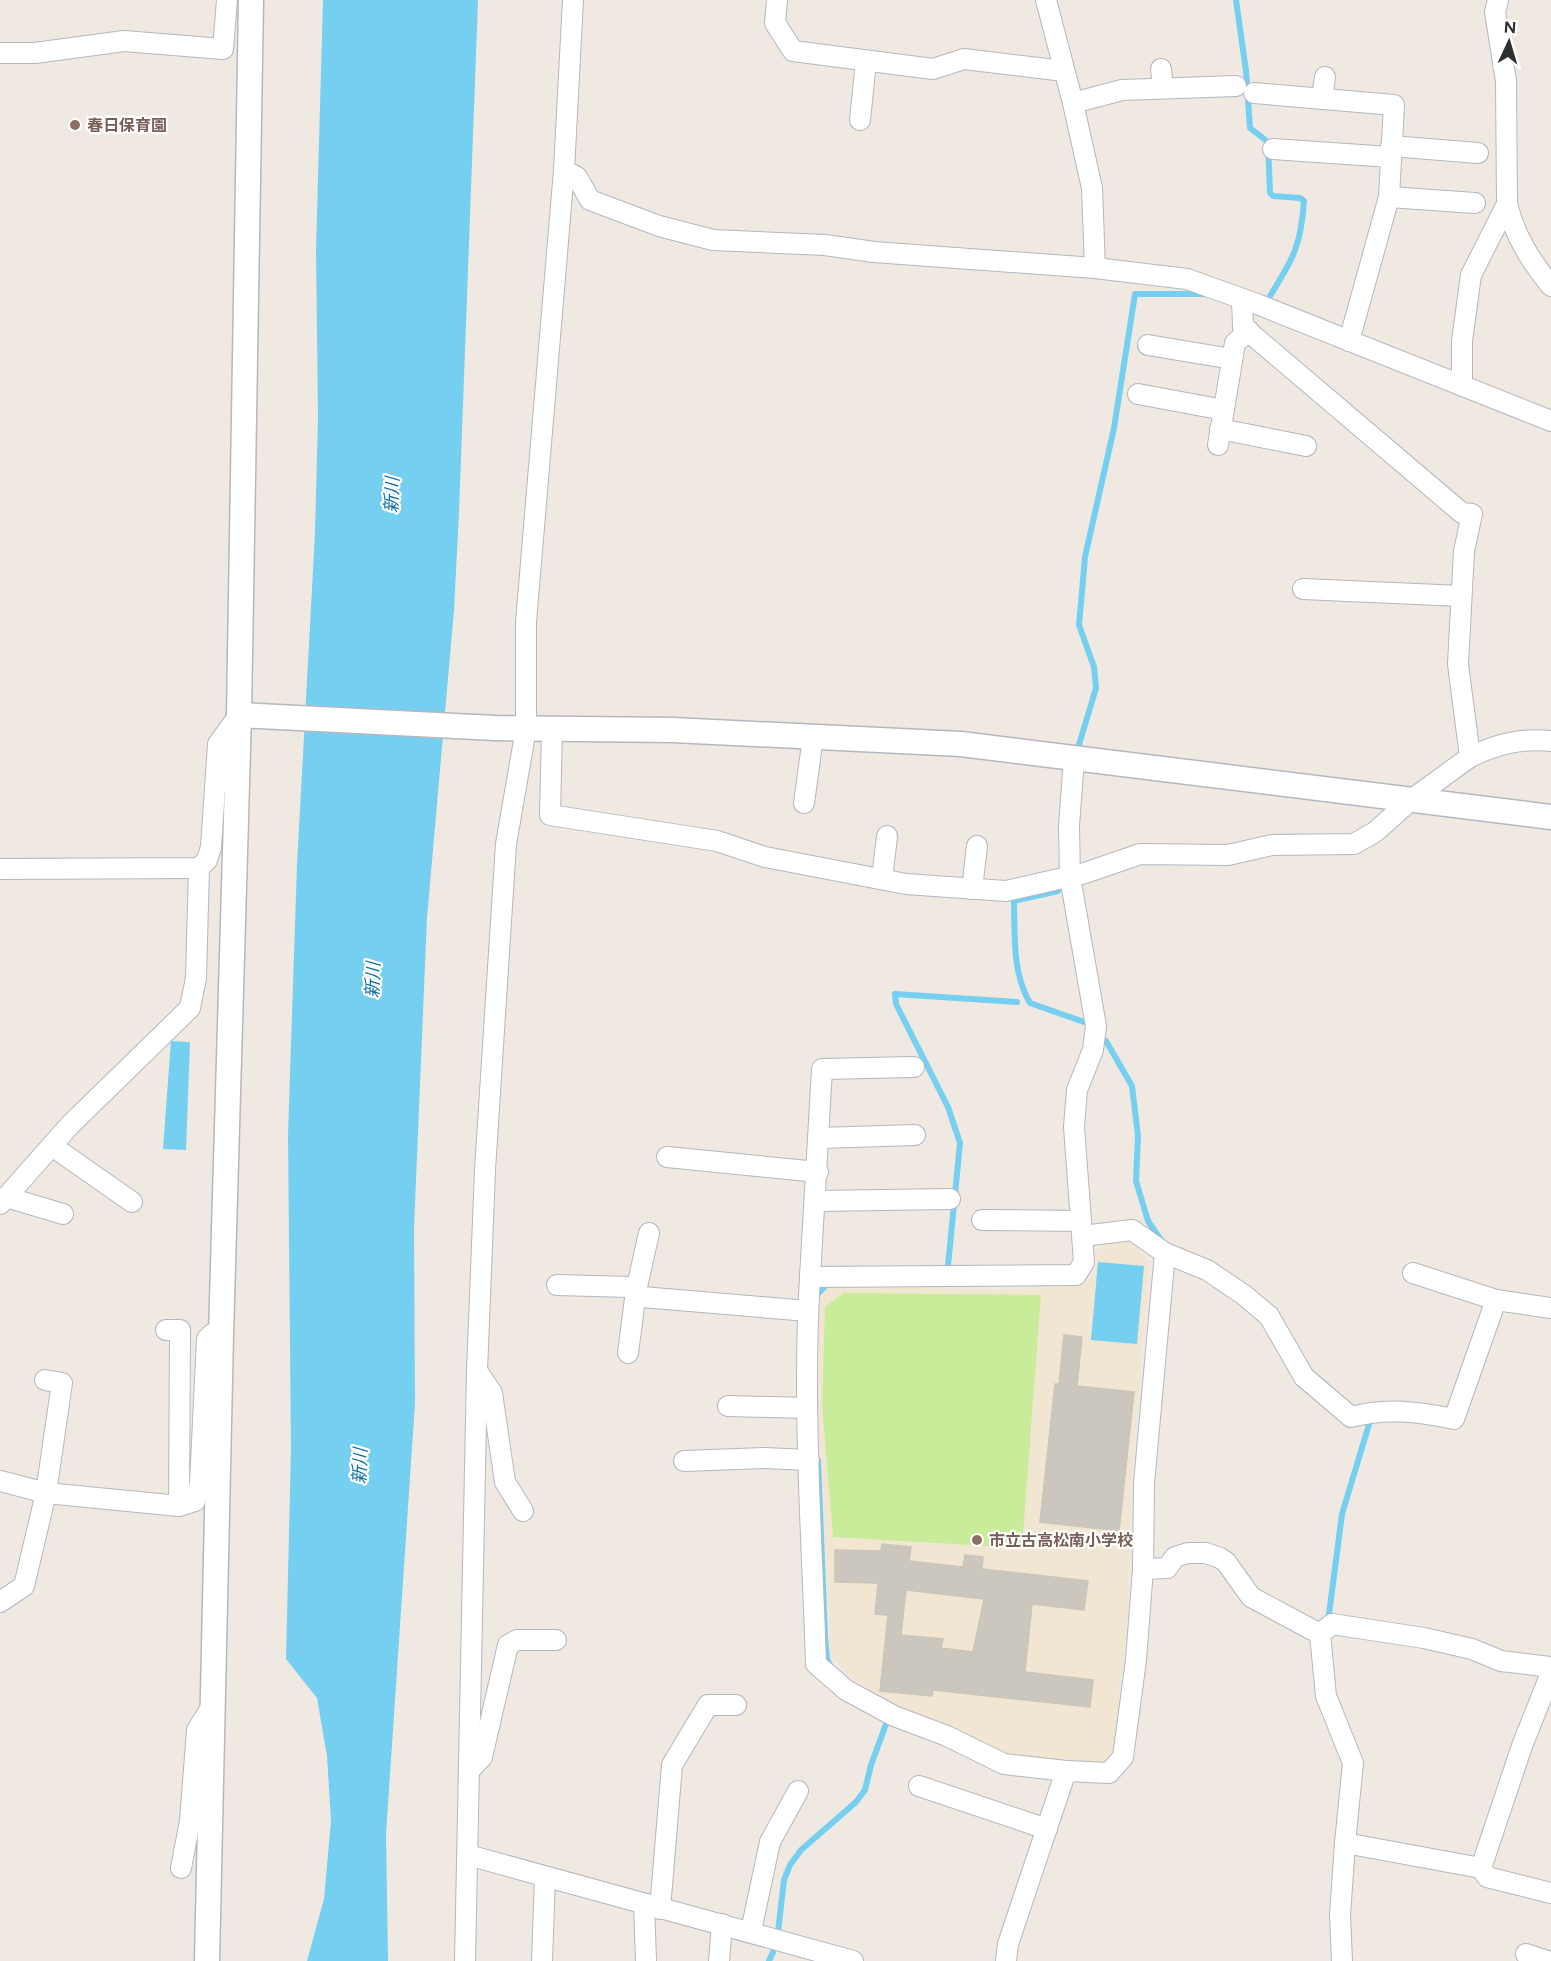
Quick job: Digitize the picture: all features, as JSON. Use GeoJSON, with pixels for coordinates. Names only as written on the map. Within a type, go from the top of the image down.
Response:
{"type":"FeatureCollection","features":[{"type":"Feature","properties":{"kind":"street"},"geometry":{"type":"LineString","coordinates":[[0,53],[35,53],[124,41],[223,49],[227,0]]}},
{"type":"Feature","properties":{"kind":"street"},"geometry":{"type":"LineString","coordinates":[[207,1961],[220,1334],[241,715],[251,0]]}},
{"type":"Feature","properties":{"kind":"street"},"geometry":{"type":"LineString","coordinates":[[465,1961],[477,1371],[484,1170],[506,844],[526,729],[525,622],[564,170],[573,0]]}},
{"type":"Feature","properties":{"kind":"street"},"geometry":{"type":"LineString","coordinates":[[777,0],[775,23],[793,51],[933,69],[964,59],[1064,71]]}},
{"type":"Feature","properties":{"kind":"street"},"geometry":{"type":"LineString","coordinates":[[1046,0],[1092,188],[1095,268]]}},
{"type":"Feature","properties":{"kind":"street"},"geometry":{"type":"LineString","coordinates":[[1498,0],[1495,12],[1506,81],[1507,204],[1513,229],[1527,256],[1551,286]]}},
{"type":"Feature","properties":{"kind":"street"},"geometry":{"type":"LineString","coordinates":[[861,120],[866,61]]}},
{"type":"Feature","properties":{"kind":"street"},"geometry":{"type":"LineString","coordinates":[[1323,99],[1324,77]]}},
{"type":"Feature","properties":{"kind":"street"},"geometry":{"type":"LineString","coordinates":[[1073,103],[1162,79],[1323,99],[1394,105],[1389,197],[1349,341]]}},
{"type":"Feature","properties":{"kind":"street"},"geometry":{"type":"LineString","coordinates":[[1273,149],[1478,153]]}},
{"type":"Feature","properties":{"kind":"street"},"geometry":{"type":"LineString","coordinates":[[564,170],[577,177],[590,200],[659,225],[713,240],[825,245],[874,252],[1095,268],[1187,279],[1551,421]]}},
{"type":"Feature","properties":{"kind":"street"},"geometry":{"type":"LineString","coordinates":[[1389,197],[1475,203]]}},
{"type":"Feature","properties":{"kind":"street"},"geometry":{"type":"LineString","coordinates":[[1462,386],[1462,341],[1471,275],[1507,204]]}},
{"type":"Feature","properties":{"kind":"street"},"geometry":{"type":"LineString","coordinates":[[1242,299],[1244,327],[1462,513],[1472,514],[1464,550],[1458,664],[1470,757]]}},
{"type":"Feature","properties":{"kind":"street"},"geometry":{"type":"LineString","coordinates":[[1220,428],[1235,343],[1249,331]]}},
{"type":"Feature","properties":{"kind":"street"},"geometry":{"type":"LineString","coordinates":[[1148,345],[1232,359]]}},
{"type":"Feature","properties":{"kind":"street"},"geometry":{"type":"LineString","coordinates":[[1138,394],[1220,428],[1306,446]]}},
{"type":"Feature","properties":{"kind":"street"},"geometry":{"type":"LineString","coordinates":[[1303,589],[1461,596]]}},
{"type":"Feature","properties":{"kind":"street"},"geometry":{"type":"LineString","coordinates":[[241,715],[495,728],[674,730],[961,744],[1551,817]]}},
{"type":"Feature","properties":{"kind":"street"},"geometry":{"type":"LineString","coordinates":[[63,1214],[3,1201],[52,1146],[190,1008],[196,978],[199,868],[207,860],[211,847],[218,744],[241,715]]}},
{"type":"Feature","properties":{"kind":"street"},"geometry":{"type":"LineString","coordinates":[[552,729],[550,815],[717,841],[765,857],[882,879],[1006,891],[1070,876],[1140,854],[1228,855],[1272,845],[1354,844],[1375,832],[1411,800],[1470,757],[1493,746],[1515,741],[1551,741]]}},
{"type":"Feature","properties":{"kind":"street"},"geometry":{"type":"LineString","coordinates":[[804,802],[813,737]]}},
{"type":"Feature","properties":{"kind":"street"},"geometry":{"type":"LineString","coordinates":[[810,1277],[1076,1275],[1084,1262],[1074,1127],[1077,1090],[1093,1050],[1096,1026],[1070,876],[1069,826],[1074,759]]}},
{"type":"Feature","properties":{"kind":"street"},"geometry":{"type":"LineString","coordinates":[[882,879],[887,836]]}},
{"type":"Feature","properties":{"kind":"street"},"geometry":{"type":"LineString","coordinates":[[972,889],[977,846]]}},
{"type":"Feature","properties":{"kind":"street"},"geometry":{"type":"LineString","coordinates":[[0,869],[199,868]]}},
{"type":"Feature","properties":{"kind":"street"},"geometry":{"type":"LineString","coordinates":[[914,1067],[822,1069],[818,1172],[808,1311],[807,1408],[816,1664],[846,1690],[894,1716],[947,1736],[1004,1764],[1109,1773],[1123,1757],[1136,1660],[1143,1569],[1144,1483],[1165,1253]]}},
{"type":"Feature","properties":{"kind":"street"},"geometry":{"type":"LineString","coordinates":[[819,1137],[915,1135]]}},
{"type":"Feature","properties":{"kind":"street"},"geometry":{"type":"LineString","coordinates":[[52,1146],[132,1203]]}},
{"type":"Feature","properties":{"kind":"street"},"geometry":{"type":"LineString","coordinates":[[667,1157],[818,1172]]}},
{"type":"Feature","properties":{"kind":"street"},"geometry":{"type":"LineString","coordinates":[[816,1201],[950,1199]]}},
{"type":"Feature","properties":{"kind":"street"},"geometry":{"type":"LineString","coordinates":[[982,1220],[1132,1230],[1165,1253],[1207,1270],[1244,1295],[1269,1316],[1304,1377],[1351,1417],[1374,1410],[1419,1411],[1454,1419],[1496,1300]]}},
{"type":"Feature","properties":{"kind":"street"},"geometry":{"type":"LineString","coordinates":[[628,1353],[636,1292],[649,1233]]}},
{"type":"Feature","properties":{"kind":"street"},"geometry":{"type":"LineString","coordinates":[[1413,1273],[1496,1300],[1551,1308]]}},
{"type":"Feature","properties":{"kind":"street"},"geometry":{"type":"LineString","coordinates":[[557,1285],[631,1287],[642,1297],[808,1311]]}},
{"type":"Feature","properties":{"kind":"street"},"geometry":{"type":"LineString","coordinates":[[166,1330],[180,1330],[179,1506]]}},
{"type":"Feature","properties":{"kind":"street"},"geometry":{"type":"LineString","coordinates":[[0,1481],[46,1493],[179,1506],[195,1501],[200,1484],[205,1350],[207,1340],[212,1334],[220,1334]]}},
{"type":"Feature","properties":{"kind":"street"},"geometry":{"type":"LineString","coordinates":[[477,1371],[492,1393],[505,1482],[523,1511]]}},
{"type":"Feature","properties":{"kind":"street"},"geometry":{"type":"LineString","coordinates":[[0,1602],[24,1586],[46,1493],[62,1383],[45,1380]]}},
{"type":"Feature","properties":{"kind":"street"},"geometry":{"type":"LineString","coordinates":[[728,1406],[807,1408]]}},
{"type":"Feature","properties":{"kind":"street"},"geometry":{"type":"LineString","coordinates":[[684,1461],[764,1458],[809,1460]]}},
{"type":"Feature","properties":{"kind":"street"},"geometry":{"type":"LineString","coordinates":[[1143,1569],[1167,1568],[1175,1557],[1188,1553],[1206,1553],[1226,1562],[1251,1597],[1320,1634]]}},
{"type":"Feature","properties":{"kind":"street"},"geometry":{"type":"LineString","coordinates":[[1320,1634],[1332,1624],[1424,1638],[1472,1649],[1501,1661],[1551,1667]]}},
{"type":"Feature","properties":{"kind":"street"},"geometry":{"type":"LineString","coordinates":[[1320,1634],[1326,1696],[1353,1763],[1340,1915],[1342,1961]]}},
{"type":"Feature","properties":{"kind":"street"},"geometry":{"type":"LineString","coordinates":[[469,1771],[482,1757],[508,1645],[517,1640],[555,1640]]}},
{"type":"Feature","properties":{"kind":"street"},"geometry":{"type":"LineString","coordinates":[[1481,1868],[1522,1746],[1551,1673]]}},
{"type":"Feature","properties":{"kind":"street"},"geometry":{"type":"LineString","coordinates":[[646,1961],[672,1765],[708,1705],[736,1705]]}},
{"type":"Feature","properties":{"kind":"street"},"geometry":{"type":"LineString","coordinates":[[181,1868],[190,1821],[197,1730],[212,1706]]}},
{"type":"Feature","properties":{"kind":"street"},"geometry":{"type":"LineString","coordinates":[[1006,1961],[1008,1944],[1066,1771]]}},
{"type":"Feature","properties":{"kind":"street"},"geometry":{"type":"LineString","coordinates":[[919,1786],[1047,1829]]}},
{"type":"Feature","properties":{"kind":"street"},"geometry":{"type":"LineString","coordinates":[[751,1931],[770,1842],[798,1791]]}},
{"type":"Feature","properties":{"kind":"street"},"geometry":{"type":"LineString","coordinates":[[1345,1843],[1481,1868],[1487,1877],[1551,1893]]}},
{"type":"Feature","properties":{"kind":"street"},"geometry":{"type":"LineString","coordinates":[[468,1855],[751,1931],[853,1961]]}},
{"type":"Feature","properties":{"kind":"street"},"geometry":{"type":"LineString","coordinates":[[542,1961],[545,1877]]}},
{"type":"Feature","properties":{"kind":"street"},"geometry":{"type":"LineString","coordinates":[[719,1961],[722,1924]]}},
{"type":"Feature","properties":{"kind":"street"},"geometry":{"type":"LineString","coordinates":[[1526,1954],[1548,1955]]}},
{"type":"Feature","properties":{"kind":"shaded area","name":"市立古高松南小学校"},"geometry":{"type":"Polygon","coordinates":[[[1109,1238],[1122,1238],[1139,1249],[1149,1263],[1131,1481],[1128,1615],[1113,1754],[1102,1763],[1007,1759],[949,1728],[886,1701],[844,1671],[831,1655],[818,1405],[820,1297],[830,1286],[994,1290],[1066,1287],[1090,1279],[1096,1274],[1096,1253],[1109,1238]]]}},
{"type":"Feature","properties":{"kind":"green space"},"geometry":{"type":"Polygon","coordinates":[[[843,1293],[1041,1295],[1022,1548],[833,1537],[822,1406],[825,1307],[843,1293]]]}},
{"type":"Feature","properties":{"kind":"water","name":"新川"},"geometry":{"type":"Polygon","coordinates":[[[323,0],[478,0],[454,610],[427,918],[414,1228],[415,1403],[386,1834],[388,1961],[307,1961],[324,1899],[331,1821],[327,1756],[317,1698],[286,1659],[291,1449],[288,1135],[297,865],[315,533],[318,418],[316,249],[323,0]]]}},
{"type":"Feature","properties":{"kind":"water"},"geometry":{"type":"Polygon","coordinates":[[[171,1041],[190,1042],[186,1150],[163,1149],[171,1041]]]}},
{"type":"Feature","properties":{"kind":"water"},"geometry":{"type":"Polygon","coordinates":[[[1098,1262],[1144,1266],[1137,1344],[1091,1340],[1098,1262]]]}},
{"type":"Feature","properties":{"kind":"building"},"geometry":{"type":"Polygon","coordinates":[[[1064,1335],[1082,1337],[1077,1386],[1134,1392],[1119,1531],[1040,1522],[1055,1384],[1059,1384],[1064,1335]]]}},
{"type":"Feature","properties":{"kind":"building"},"geometry":{"type":"Polygon","coordinates":[[[882,1544],[911,1547],[909,1561],[963,1567],[965,1555],[983,1557],[982,1569],[1088,1581],[1084,1610],[1032,1604],[1025,1672],[1093,1680],[1090,1707],[933,1690],[932,1696],[880,1691],[888,1615],[875,1614],[878,1583],[835,1582],[835,1550],[881,1551],[882,1544]],[[906,1590],[901,1635],[943,1639],[941,1648],[973,1652],[984,1599],[906,1590]]]}},
{"type":"Feature","properties":{"kind":"waterway"},"geometry":{"type":"LineString","coordinates":[[1236,0],[1246,71],[1250,128],[1268,142],[1270,193],[1273,196],[1300,198],[1304,201],[1301,230],[1295,252],[1270,296]]}},
{"type":"Feature","properties":{"kind":"waterway"},"geometry":{"type":"LineString","coordinates":[[1078,748],[1096,688],[1094,667],[1079,625],[1085,557],[1114,428],[1135,294],[1203,294]]}},
{"type":"Feature","properties":{"kind":"waterway"},"geometry":{"type":"LineString","coordinates":[[1058,891],[1014,901],[1017,967],[1030,1003],[1084,1022]]}},
{"type":"Feature","properties":{"kind":"waterway"},"geometry":{"type":"LineString","coordinates":[[948,1266],[960,1143],[948,1107],[896,1004],[895,994],[1017,1002]]}},
{"type":"Feature","properties":{"kind":"waterway"},"geometry":{"type":"LineString","coordinates":[[1106,1041],[1132,1086],[1138,1136],[1136,1181],[1148,1221],[1161,1240]]}},
{"type":"Feature","properties":{"kind":"waterway"},"geometry":{"type":"LineString","coordinates":[[816,1300],[816,1296],[829,1282]]}},
{"type":"Feature","properties":{"kind":"waterway"},"geometry":{"type":"LineString","coordinates":[[1329,1614],[1342,1514],[1370,1421],[1366,1418]]}},
{"type":"Feature","properties":{"kind":"waterway"},"geometry":{"type":"LineString","coordinates":[[818,1460],[825,1636],[827,1659],[831,1667]]}},
{"type":"Feature","properties":{"kind":"waterway"},"geometry":{"type":"LineString","coordinates":[[778,1932],[784,1880],[790,1865],[801,1850],[856,1802],[865,1790],[871,1765],[886,1724]]}},
{"type":"Feature","properties":{"kind":"waterway"},"geometry":{"type":"LineString","coordinates":[[769,1961],[773,1952]]}},
{"type":"Feature","properties":{"kind":"place","name":"春日保育園"},"geometry":{"type":"Point","coordinates":[75,125]}},
{"type":"Feature","properties":{"kind":"place","name":"市立古高松南小学校"},"geometry":{"type":"Point","coordinates":[977,1540]}}]}
